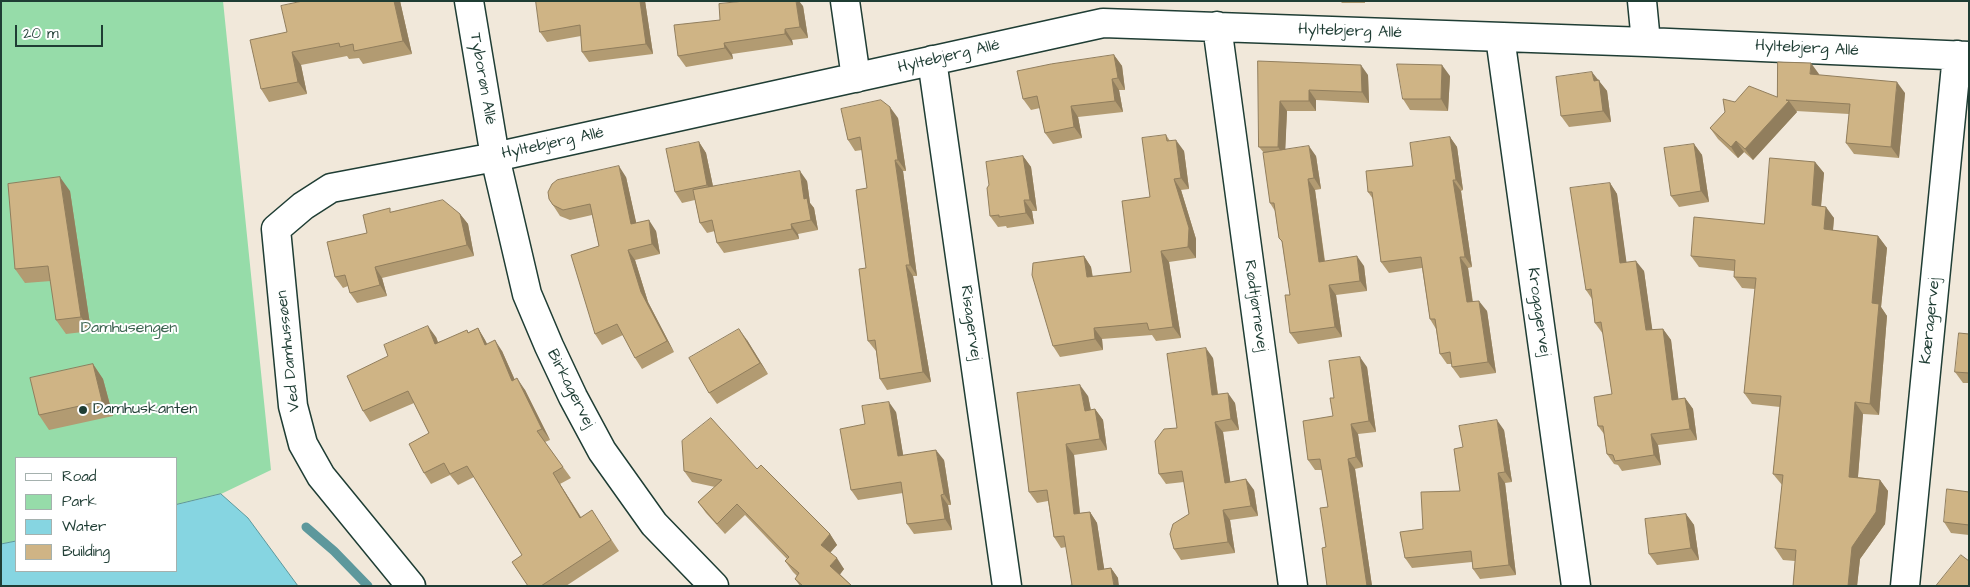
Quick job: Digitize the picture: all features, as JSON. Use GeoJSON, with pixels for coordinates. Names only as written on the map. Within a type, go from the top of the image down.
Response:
{"type":"FeatureCollection","features":[{"type":"Feature","properties":{"kind":"street","name":"Tyborøn Allé"},"geometry":{"type":"LineString","coordinates":[[469,1],[495,157]]}},
{"type":"Feature","properties":{"kind":"street"},"geometry":{"type":"LineString","coordinates":[[845,1],[856,78]]}},
{"type":"Feature","properties":{"kind":"street"},"geometry":{"type":"LineString","coordinates":[[1642,1],[1646,42]]}},
{"type":"Feature","properties":{"kind":"street","name":"Hyltebjerg Allé"},"geometry":{"type":"LineString","coordinates":[[276,229],[303,206],[331,188],[495,157],[856,78],[932,60],[1106,12],[1217,26],[1963,56]]}},
{"type":"Feature","properties":{"kind":"street","name":"Rødtjørnevej"},"geometry":{"type":"LineString","coordinates":[[1217,26],[1293,586]]}},
{"type":"Feature","properties":{"kind":"street","name":"Krogagervej"},"geometry":{"type":"LineString","coordinates":[[1500,37],[1576,586]]}},
{"type":"Feature","properties":{"kind":"street","name":"Kæragervej"},"geometry":{"type":"LineString","coordinates":[[1905,586],[1963,56]]}},
{"type":"Feature","properties":{"kind":"street","name":"Risagervej"},"geometry":{"type":"LineString","coordinates":[[932,60],[1008,586]]}},
{"type":"Feature","properties":{"kind":"street","name":"Birkagervej"},"geometry":{"type":"LineString","coordinates":[[495,157],[527,294],[573,397],[602,451],[654,524],[714,586]]}},
{"type":"Feature","properties":{"kind":"street","name":"Ved Damhussøen"},"geometry":{"type":"LineString","coordinates":[[276,229],[293,406],[303,444],[321,476],[411,586]]}},
{"type":"Feature","properties":{"kind":"green space","name":"Damhusengen"},"geometry":{"type":"Polygon","coordinates":[[[1,1],[223,1],[271,470],[221,494],[178,505],[178,457],[15,457],[15,541],[1,544],[1,1]]]}},
{"type":"Feature","properties":{"kind":"water"},"geometry":{"type":"Polygon","coordinates":[[[221,494],[248,518],[298,586],[1,586],[1,544],[15,541],[15,572],[178,572],[178,505],[221,494]]]}},
{"type":"Feature","properties":{"kind":"building"},"geometry":{"type":"Polygon","coordinates":[[[303,1],[394,1],[403,41],[354,51],[353,44],[340,47],[339,43],[292,52],[298,82],[261,89],[250,40],[287,32],[281,6],[303,1]]]}},
{"type":"Feature","properties":{"kind":"building"},"geometry":{"type":"Polygon","coordinates":[[[536,1],[640,1],[646,44],[582,52],[580,25],[540,32],[536,1]]]}},
{"type":"Feature","properties":{"kind":"building"},"geometry":{"type":"Polygon","coordinates":[[[745,1],[796,1],[800,27],[785,29],[785,34],[724,43],[725,48],[678,56],[674,25],[720,20],[719,4],[745,1]]]}},
{"type":"Feature","properties":{"kind":"building"},"geometry":{"type":"Polygon","coordinates":[[[1114,55],[1118,78],[1112,79],[1115,101],[1071,106],[1074,127],[1045,133],[1037,96],[1023,99],[1017,71],[1114,55]]]}},
{"type":"Feature","properties":{"kind":"building"},"geometry":{"type":"Polygon","coordinates":[[[1258,61],[1361,65],[1362,92],[1309,90],[1309,101],[1280,101],[1278,147],[1259,147],[1258,61]]]}},
{"type":"Feature","properties":{"kind":"building"},"geometry":{"type":"Polygon","coordinates":[[[1778,62],[1811,63],[1810,74],[1897,82],[1891,147],[1846,143],[1850,104],[1786,100],[1789,101],[1745,149],[1736,141],[1731,147],[1710,128],[1725,112],[1723,99],[1735,102],[1749,86],[1777,97],[1778,62]]]}},
{"type":"Feature","properties":{"kind":"building"},"geometry":{"type":"Polygon","coordinates":[[[1397,64],[1442,65],[1441,99],[1403,99],[1397,64]]]}},
{"type":"Feature","properties":{"kind":"building"},"geometry":{"type":"Polygon","coordinates":[[[1592,72],[1594,81],[1599,80],[1603,111],[1561,116],[1556,77],[1592,72]]]}},
{"type":"Feature","properties":{"kind":"building"},"geometry":{"type":"Polygon","coordinates":[[[881,100],[890,107],[898,160],[895,160],[910,265],[906,265],[923,372],[880,379],[875,340],[868,341],[859,269],[866,268],[856,190],[867,188],[860,137],[848,140],[841,109],[881,100]]]}},
{"type":"Feature","properties":{"kind":"building"},"geometry":{"type":"Polygon","coordinates":[[[1166,135],[1167,141],[1176,140],[1181,178],[1174,179],[1189,228],[1188,247],[1161,251],[1173,327],[1149,330],[1147,323],[1094,328],[1095,339],[1053,346],[1032,275],[1033,263],[1084,256],[1087,277],[1131,272],[1122,201],[1150,197],[1142,138],[1166,135]]]}},
{"type":"Feature","properties":{"kind":"building"},"geometry":{"type":"Polygon","coordinates":[[[1450,137],[1456,180],[1453,180],[1465,257],[1460,257],[1467,302],[1479,301],[1488,362],[1452,367],[1450,352],[1440,354],[1435,319],[1430,319],[1421,257],[1381,262],[1372,192],[1368,192],[1366,171],[1413,166],[1410,143],[1450,137]]]}},
{"type":"Feature","properties":{"kind":"building"},"geometry":{"type":"Polygon","coordinates":[[[699,142],[707,185],[675,192],[666,149],[699,142]]]}},
{"type":"Feature","properties":{"kind":"building"},"geometry":{"type":"Polygon","coordinates":[[[1694,144],[1701,191],[1671,196],[1664,148],[1694,144]]]}},
{"type":"Feature","properties":{"kind":"building"},"geometry":{"type":"Polygon","coordinates":[[[1309,146],[1314,178],[1308,179],[1319,262],[1357,256],[1360,281],[1329,285],[1335,327],[1290,333],[1285,295],[1290,295],[1282,241],[1279,238],[1274,203],[1270,203],[1263,153],[1309,146]]]}},
{"type":"Feature","properties":{"kind":"building"},"geometry":{"type":"Polygon","coordinates":[[[1023,156],[1030,200],[1024,200],[1026,213],[999,217],[999,215],[990,216],[986,162],[1023,156]]]}},
{"type":"Feature","properties":{"kind":"building"},"geometry":{"type":"Polygon","coordinates":[[[1770,158],[1815,162],[1812,205],[1826,207],[1824,229],[1878,236],[1872,303],[1879,304],[1870,404],[1855,402],[1849,477],[1880,480],[1876,512],[1852,547],[1848,586],[1793,586],[1796,550],[1775,548],[1783,475],[1773,474],[1781,396],[1744,393],[1756,278],[1734,277],[1735,260],[1691,256],[1694,217],[1764,224],[1770,158]]]}},
{"type":"Feature","properties":{"kind":"building"},"geometry":{"type":"Polygon","coordinates":[[[619,166],[631,224],[649,220],[652,244],[628,250],[641,292],[667,341],[635,358],[617,324],[595,334],[571,255],[599,246],[590,204],[563,210],[553,205],[549,199],[548,192],[552,184],[557,180],[619,166]]]}},
{"type":"Feature","properties":{"kind":"building"},"geometry":{"type":"Polygon","coordinates":[[[800,171],[804,199],[807,198],[811,220],[791,224],[792,229],[717,243],[712,220],[700,223],[693,190],[800,171]]]}},
{"type":"Feature","properties":{"kind":"building"},"geometry":{"type":"Polygon","coordinates":[[[60,177],[81,317],[56,320],[48,266],[15,269],[8,184],[60,177]]]}},
{"type":"Feature","properties":{"kind":"building"},"geometry":{"type":"Polygon","coordinates":[[[1610,183],[1620,263],[1636,261],[1646,330],[1663,329],[1672,400],[1685,398],[1690,429],[1651,434],[1654,455],[1615,461],[1613,455],[1607,454],[1603,426],[1598,426],[1594,397],[1612,394],[1601,322],[1595,323],[1591,289],[1586,290],[1570,188],[1610,183]]]}},
{"type":"Feature","properties":{"kind":"building"},"geometry":{"type":"Polygon","coordinates":[[[443,200],[460,214],[467,245],[375,267],[380,285],[350,293],[345,275],[335,277],[327,242],[367,233],[363,215],[390,208],[390,212],[443,200]]]}},
{"type":"Feature","properties":{"kind":"building"},"geometry":{"type":"Polygon","coordinates":[[[428,326],[435,344],[467,330],[468,333],[478,328],[485,345],[495,340],[512,381],[517,378],[542,429],[537,431],[563,467],[553,473],[580,518],[592,510],[611,540],[541,586],[528,586],[512,562],[522,555],[467,466],[450,474],[444,463],[424,473],[409,444],[429,433],[408,391],[363,411],[347,376],[388,356],[384,345],[428,326]]]}},
{"type":"Feature","properties":{"kind":"building"},"geometry":{"type":"Polygon","coordinates":[[[739,329],[760,363],[709,393],[689,358],[739,329]]]}},
{"type":"Feature","properties":{"kind":"building"},"geometry":{"type":"Polygon","coordinates":[[[1959,333],[1969,334],[1969,373],[1955,372],[1959,333]]]}},
{"type":"Feature","properties":{"kind":"building"},"geometry":{"type":"Polygon","coordinates":[[[1206,348],[1212,395],[1228,393],[1231,419],[1215,422],[1225,483],[1246,479],[1251,506],[1223,510],[1228,542],[1174,549],[1170,534],[1173,524],[1189,514],[1182,471],[1159,474],[1155,441],[1164,429],[1177,428],[1167,354],[1206,348]]]}},
{"type":"Feature","properties":{"kind":"building"},"geometry":{"type":"Polygon","coordinates":[[[1360,357],[1369,421],[1351,424],[1356,457],[1348,459],[1367,586],[1327,586],[1322,548],[1326,547],[1320,508],[1328,507],[1320,459],[1308,460],[1303,421],[1333,416],[1330,398],[1334,398],[1329,361],[1360,357]]]}},
{"type":"Feature","properties":{"kind":"building"},"geometry":{"type":"Polygon","coordinates":[[[93,364],[102,401],[39,415],[30,378],[93,364]]]}},
{"type":"Feature","properties":{"kind":"building"},"geometry":{"type":"Polygon","coordinates":[[[1080,385],[1085,411],[1095,409],[1100,439],[1066,444],[1074,514],[1090,512],[1098,570],[1111,568],[1114,586],[1067,586],[1072,585],[1064,536],[1054,537],[1047,490],[1029,492],[1017,393],[1080,385]]]}},
{"type":"Feature","properties":{"kind":"building"},"geometry":{"type":"Polygon","coordinates":[[[889,402],[898,456],[936,450],[944,494],[941,495],[945,519],[907,524],[901,482],[851,490],[840,429],[865,424],[862,406],[889,402]]]}},
{"type":"Feature","properties":{"kind":"building"},"geometry":{"type":"Polygon","coordinates":[[[711,418],[757,469],[761,465],[830,534],[821,545],[837,558],[830,566],[852,586],[803,586],[795,579],[799,573],[785,561],[789,557],[737,504],[717,524],[698,502],[722,480],[684,471],[682,441],[711,418]]]}},
{"type":"Feature","properties":{"kind":"building"},"geometry":{"type":"Polygon","coordinates":[[[1497,420],[1505,472],[1498,473],[1509,565],[1473,569],[1471,551],[1405,558],[1400,532],[1423,529],[1421,492],[1460,491],[1454,449],[1463,447],[1459,426],[1497,420]]]}},
{"type":"Feature","properties":{"kind":"building"},"geometry":{"type":"Polygon","coordinates":[[[1947,489],[1969,492],[1969,525],[1944,522],[1947,489]]]}},
{"type":"Feature","properties":{"kind":"building"},"geometry":{"type":"Polygon","coordinates":[[[1686,514],[1691,548],[1649,554],[1645,519],[1686,514]]]}},
{"type":"Feature","properties":{"kind":"building"},"geometry":{"type":"Polygon","coordinates":[[[1961,555],[1969,561],[1969,586],[1936,586],[1961,555]]]}},
{"type":"Feature","properties":{"kind":"waterway"},"geometry":{"type":"LineString","coordinates":[[306,527],[334,551],[368,586]]}},
{"type":"Feature","properties":{"kind":"place","name":"Damhuskanten"},"geometry":{"type":"Point","coordinates":[83,410]}}]}
